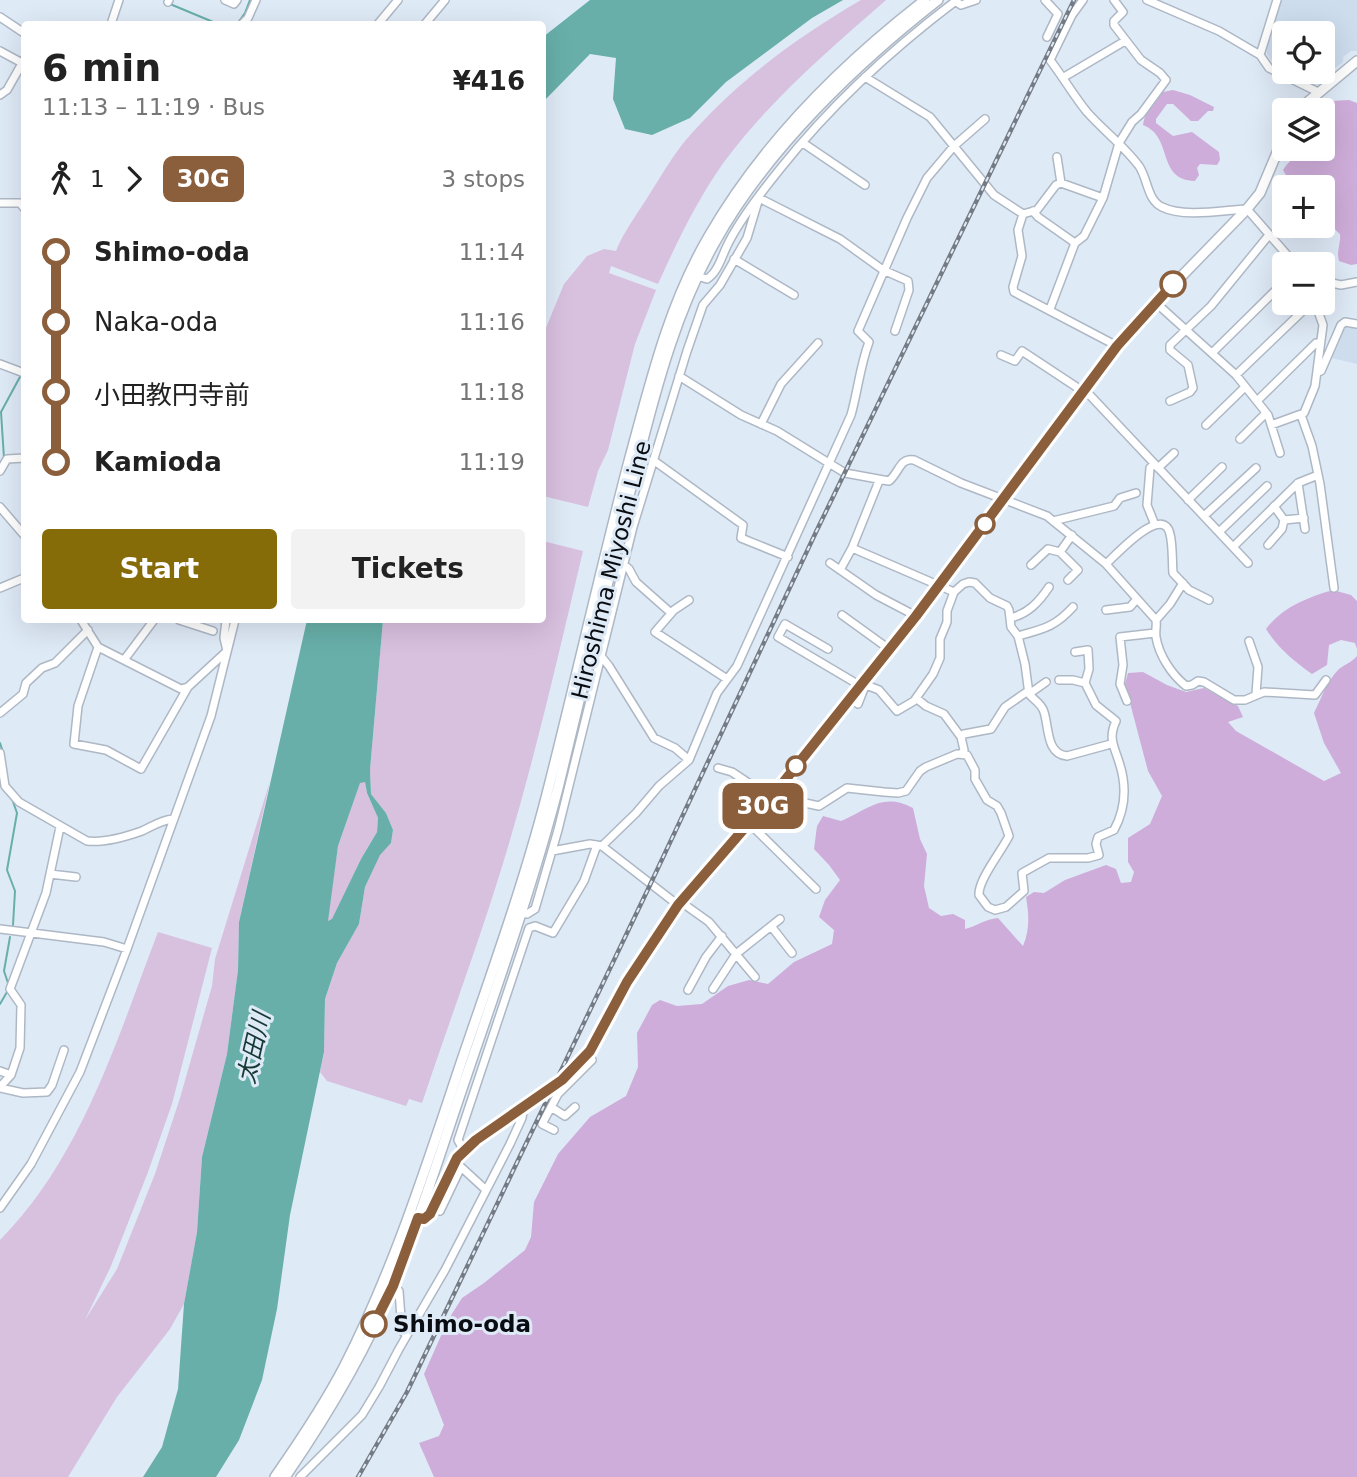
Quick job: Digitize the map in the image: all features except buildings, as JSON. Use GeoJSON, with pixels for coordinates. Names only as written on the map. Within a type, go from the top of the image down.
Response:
{"type":"FeatureCollection","features":[{"type":"Feature","properties":{"kind":"main road","name":"Hiroshima Miyoshi Line"},"geometry":{"type":"LineString","coordinates":[[285,1477],[345,1380],[393,1286],[557,791],[648,424],[669,348],[693,275],[710,234],[775,143],[842,71],[925,0]]}},
{"type":"Feature","properties":{"kind":"main road","name":"Hiroshima Miyoshi Line"},"geometry":{"type":"LineString","coordinates":[[693,275],[747,194],[799,130],[858,68],[938,0]]}},
{"type":"Feature","properties":{"kind":"main road"},"geometry":{"type":"LineString","coordinates":[[1311,98],[1357,61]]}},
{"type":"Feature","properties":{"kind":"main road","name":"Hiroshima Miyoshi Line"},"geometry":{"type":"LineString","coordinates":[[414,1217],[424,1219],[430,1214],[457,1158],[476,1140],[571,1075],[590,1051],[627,982],[680,904],[862,685],[1117,346],[1155,302],[1260,193],[1273,161]]}},
{"type":"Feature","properties":{"kind":"main road","name":"Hiroshima Miyoshi Line"},"geometry":{"type":"LineString","coordinates":[[275,1477],[344,1367],[414,1217]]}},
{"type":"Feature","properties":{"kind":"street"},"geometry":{"type":"LineString","coordinates":[[112,21],[119,0]]}},
{"type":"Feature","properties":{"kind":"street"},"geometry":{"type":"LineString","coordinates":[[225,0],[234,4],[237,0]]}},
{"type":"Feature","properties":{"kind":"street"},"geometry":{"type":"LineString","coordinates":[[245,21],[256,0]]}},
{"type":"Feature","properties":{"kind":"street"},"geometry":{"type":"LineString","coordinates":[[380,21],[398,0]]}},
{"type":"Feature","properties":{"kind":"street"},"geometry":{"type":"LineString","coordinates":[[693,275],[707,279],[713,275],[729,241],[779,170],[865,77],[956,1],[961,5],[976,0]]}},
{"type":"Feature","properties":{"kind":"street"},"geometry":{"type":"LineString","coordinates":[[1045,0],[1058,14],[1047,37]]}},
{"type":"Feature","properties":{"kind":"street"},"geometry":{"type":"LineString","coordinates":[[1083,0],[1072,15],[1050,60],[1086,111],[1119,143],[1145,176],[1151,196],[1158,205],[1167,209],[1195,212],[1247,209],[1285,252]]}},
{"type":"Feature","properties":{"kind":"street"},"geometry":{"type":"LineString","coordinates":[[1050,309],[1075,243],[1084,236],[1103,198],[1119,143],[1166,80],[1141,61],[1114,25],[1123,12],[1114,0]]}},
{"type":"Feature","properties":{"kind":"street"},"geometry":{"type":"LineString","coordinates":[[1147,0],[1219,31],[1260,55],[1269,68],[1318,92]]}},
{"type":"Feature","properties":{"kind":"street"},"geometry":{"type":"LineString","coordinates":[[1260,55],[1277,0]]}},
{"type":"Feature","properties":{"kind":"street"},"geometry":{"type":"LineString","coordinates":[[427,21],[443,1]]}},
{"type":"Feature","properties":{"kind":"street"},"geometry":{"type":"LineString","coordinates":[[0,17],[21,31]]}},
{"type":"Feature","properties":{"kind":"street"},"geometry":{"type":"LineString","coordinates":[[1064,77],[1125,41]]}},
{"type":"Feature","properties":{"kind":"street"},"geometry":{"type":"LineString","coordinates":[[0,51],[21,61]]}},
{"type":"Feature","properties":{"kind":"street"},"geometry":{"type":"LineString","coordinates":[[0,95],[7,90],[21,67]]}},
{"type":"Feature","properties":{"kind":"street"},"geometry":{"type":"LineString","coordinates":[[865,77],[930,117],[994,195],[1023,214],[1037,210],[1056,185],[1061,183],[1103,198]]}},
{"type":"Feature","properties":{"kind":"street"},"geometry":{"type":"LineString","coordinates":[[464,1151],[458,1140],[529,928],[535,926],[553,933],[584,881],[599,845],[636,813],[659,786],[689,760],[703,730],[708,711],[717,693],[737,666],[802,528],[804,518],[851,415],[869,342],[858,331],[883,270],[928,178],[954,146],[985,119]]}},
{"type":"Feature","properties":{"kind":"street"},"geometry":{"type":"LineString","coordinates":[[803,143],[865,185]]}},
{"type":"Feature","properties":{"kind":"street"},"geometry":{"type":"LineString","coordinates":[[1057,157],[1061,183]]}},
{"type":"Feature","properties":{"kind":"street"},"geometry":{"type":"LineString","coordinates":[[517,912],[527,914],[535,909],[552,851],[623,564],[703,305],[720,285],[747,238],[759,198]]}},
{"type":"Feature","properties":{"kind":"street"},"geometry":{"type":"LineString","coordinates":[[759,198],[840,239],[883,270],[908,281],[909,290],[895,331]]}},
{"type":"Feature","properties":{"kind":"street"},"geometry":{"type":"LineString","coordinates":[[0,203],[21,204]]}},
{"type":"Feature","properties":{"kind":"street"},"geometry":{"type":"LineString","coordinates":[[1033,211],[1075,243]]}},
{"type":"Feature","properties":{"kind":"street"},"geometry":{"type":"LineString","coordinates":[[1023,214],[1017,230],[1021,256],[1014,292],[1117,346]]}},
{"type":"Feature","properties":{"kind":"street"},"geometry":{"type":"LineString","coordinates":[[1170,401],[1193,388],[1188,365],[1170,351],[1170,345],[1211,306],[1269,234]]}},
{"type":"Feature","properties":{"kind":"street"},"geometry":{"type":"LineString","coordinates":[[734,259],[794,295]]}},
{"type":"Feature","properties":{"kind":"street"},"geometry":{"type":"LineString","coordinates":[[1335,284],[1357,282]]}},
{"type":"Feature","properties":{"kind":"street"},"geometry":{"type":"LineString","coordinates":[[1212,353],[1272,294]]}},
{"type":"Feature","properties":{"kind":"street"},"geometry":{"type":"LineString","coordinates":[[1155,302],[1236,375],[1266,413],[1280,453]]}},
{"type":"Feature","properties":{"kind":"street"},"geometry":{"type":"LineString","coordinates":[[1236,375],[1300,315]]}},
{"type":"Feature","properties":{"kind":"street"},"geometry":{"type":"LineString","coordinates":[[1271,425],[1304,414],[1315,386],[1323,325],[1318,315]]}},
{"type":"Feature","properties":{"kind":"street"},"geometry":{"type":"LineString","coordinates":[[1317,372],[1321,371],[1341,325],[1345,322],[1357,324]]}},
{"type":"Feature","properties":{"kind":"street"},"geometry":{"type":"LineString","coordinates":[[761,424],[781,384],[818,343]]}},
{"type":"Feature","properties":{"kind":"street"},"geometry":{"type":"LineString","coordinates":[[1257,401],[1315,343],[1320,343]]}},
{"type":"Feature","properties":{"kind":"street"},"geometry":{"type":"LineString","coordinates":[[1001,355],[1015,361],[1022,351],[1085,391],[1248,563]]}},
{"type":"Feature","properties":{"kind":"street"},"geometry":{"type":"LineString","coordinates":[[0,364],[21,372]]}},
{"type":"Feature","properties":{"kind":"street"},"geometry":{"type":"LineString","coordinates":[[679,376],[741,415],[777,431],[830,465],[853,476],[889,481],[896,476],[908,458],[1003,500],[1031,508],[1072,535],[1106,564],[1156,620]]}},
{"type":"Feature","properties":{"kind":"street"},"geometry":{"type":"LineString","coordinates":[[1206,425],[1245,387]]}},
{"type":"Feature","properties":{"kind":"street"},"geometry":{"type":"LineString","coordinates":[[1240,439],[1266,413]]}},
{"type":"Feature","properties":{"kind":"street"},"geometry":{"type":"LineString","coordinates":[[1301,415],[1312,446],[1318,475],[1334,588]]}},
{"type":"Feature","properties":{"kind":"street"},"geometry":{"type":"LineString","coordinates":[[1155,525],[1147,505],[1150,468],[1174,453]]}},
{"type":"Feature","properties":{"kind":"street"},"geometry":{"type":"LineString","coordinates":[[0,471],[7,459],[21,458]]}},
{"type":"Feature","properties":{"kind":"street"},"geometry":{"type":"LineString","coordinates":[[653,460],[743,525],[741,538],[788,557]]}},
{"type":"Feature","properties":{"kind":"street"},"geometry":{"type":"LineString","coordinates":[[1188,500],[1222,467]]}},
{"type":"Feature","properties":{"kind":"street"},"geometry":{"type":"LineString","coordinates":[[1204,516],[1256,468]]}},
{"type":"Feature","properties":{"kind":"street"},"geometry":{"type":"LineString","coordinates":[[1233,547],[1298,483],[1318,475]]}},
{"type":"Feature","properties":{"kind":"street"},"geometry":{"type":"LineString","coordinates":[[840,570],[852,548],[879,481]]}},
{"type":"Feature","properties":{"kind":"street"},"geometry":{"type":"LineString","coordinates":[[1298,483],[1305,529]]}},
{"type":"Feature","properties":{"kind":"street"},"geometry":{"type":"LineString","coordinates":[[1219,532],[1267,486]]}},
{"type":"Feature","properties":{"kind":"street"},"geometry":{"type":"LineString","coordinates":[[1053,521],[1114,506],[1120,498],[1136,493]]}},
{"type":"Feature","properties":{"kind":"street"},"geometry":{"type":"LineString","coordinates":[[1268,545],[1282,529],[1284,520],[1274,506]]}},
{"type":"Feature","properties":{"kind":"street"},"geometry":{"type":"LineString","coordinates":[[0,508],[21,532]]}},
{"type":"Feature","properties":{"kind":"street"},"geometry":{"type":"LineString","coordinates":[[1284,520],[1304,518]]}},
{"type":"Feature","properties":{"kind":"street"},"geometry":{"type":"LineString","coordinates":[[1106,564],[1142,531],[1162,524],[1170,534],[1173,573],[1189,590],[1209,600]]}},
{"type":"Feature","properties":{"kind":"street"},"geometry":{"type":"LineString","coordinates":[[1060,552],[1072,535]]}},
{"type":"Feature","properties":{"kind":"street"},"geometry":{"type":"LineString","coordinates":[[852,548],[954,592]]}},
{"type":"Feature","properties":{"kind":"street"},"geometry":{"type":"LineString","coordinates":[[1031,565],[1048,549],[1060,552],[1078,570],[1068,580]]}},
{"type":"Feature","properties":{"kind":"street"},"geometry":{"type":"LineString","coordinates":[[830,563],[876,595],[916,616]]}},
{"type":"Feature","properties":{"kind":"street"},"geometry":{"type":"LineString","coordinates":[[623,564],[636,582],[671,613]]}},
{"type":"Feature","properties":{"kind":"street"},"geometry":{"type":"LineString","coordinates":[[0,588],[21,579]]}},
{"type":"Feature","properties":{"kind":"street"},"geometry":{"type":"LineString","coordinates":[[828,649],[785,624],[778,637],[862,685],[879,691],[897,711],[916,698],[933,674],[940,658],[940,639],[954,592],[963,584],[975,583],[990,598],[1007,606],[1011,627],[1018,636],[1025,664],[1028,692],[1041,706],[1050,740],[1061,755],[1067,756],[1111,744]]}},
{"type":"Feature","properties":{"kind":"street"},"geometry":{"type":"LineString","coordinates":[[1183,583],[1156,620],[1155,633],[1160,651],[1177,679],[1186,686],[1204,681],[1234,700],[1245,700],[1264,692],[1315,695],[1326,680]]}},
{"type":"Feature","properties":{"kind":"street"},"geometry":{"type":"LineString","coordinates":[[1010,618],[1023,615],[1042,598],[1049,587]]}},
{"type":"Feature","properties":{"kind":"street"},"geometry":{"type":"LineString","coordinates":[[1106,610],[1130,607],[1137,599]]}},
{"type":"Feature","properties":{"kind":"street"},"geometry":{"type":"LineString","coordinates":[[689,600],[671,613],[654,632],[727,679]]}},
{"type":"Feature","properties":{"kind":"street"},"geometry":{"type":"LineString","coordinates":[[1018,636],[1051,627],[1073,607]]}},
{"type":"Feature","properties":{"kind":"street"},"geometry":{"type":"LineString","coordinates":[[842,615],[889,649]]}},
{"type":"Feature","properties":{"kind":"street"},"geometry":{"type":"LineString","coordinates":[[84,623],[98,647],[181,690],[188,687]]}},
{"type":"Feature","properties":{"kind":"street"},"geometry":{"type":"LineString","coordinates":[[124,660],[152,623]]}},
{"type":"Feature","properties":{"kind":"street"},"geometry":{"type":"LineString","coordinates":[[188,623],[213,631]]}},
{"type":"Feature","properties":{"kind":"street"},"geometry":{"type":"LineString","coordinates":[[226,623],[224,638],[227,651]]}},
{"type":"Feature","properties":{"kind":"street"},"geometry":{"type":"LineString","coordinates":[[0,1208],[31,1164],[80,1072],[211,716],[234,623]]}},
{"type":"Feature","properties":{"kind":"street"},"geometry":{"type":"LineString","coordinates":[[0,713],[23,694],[26,683],[42,668],[55,663],[88,630]]}},
{"type":"Feature","properties":{"kind":"street"},"geometry":{"type":"LineString","coordinates":[[1127,701],[1120,684],[1123,665],[1121,636],[1155,633]]}},
{"type":"Feature","properties":{"kind":"street"},"geometry":{"type":"LineString","coordinates":[[1249,641],[1258,667],[1256,694]]}},
{"type":"Feature","properties":{"kind":"street"},"geometry":{"type":"LineString","coordinates":[[98,647],[78,706],[74,744],[106,750],[141,769],[188,687],[227,651]]}},
{"type":"Feature","properties":{"kind":"street"},"geometry":{"type":"LineString","coordinates":[[962,753],[970,760],[975,770],[975,779],[987,800],[997,806],[1009,836],[979,888],[988,907],[995,910],[1006,907],[1024,891],[1022,873],[1049,858],[1088,858],[1099,855],[1096,844],[1098,837],[1114,831],[1126,796],[1119,762],[1111,744],[1111,734],[1116,721],[1096,705],[1085,683],[1089,668],[1088,650],[1074,652]]}},
{"type":"Feature","properties":{"kind":"street"},"geometry":{"type":"LineString","coordinates":[[601,656],[654,738],[675,748],[689,760]]}},
{"type":"Feature","properties":{"kind":"street"},"geometry":{"type":"LineString","coordinates":[[1059,680],[1085,683]]}},
{"type":"Feature","properties":{"kind":"street"},"geometry":{"type":"LineString","coordinates":[[961,737],[967,732],[991,729],[1006,707],[1046,682]]}},
{"type":"Feature","properties":{"kind":"street"},"geometry":{"type":"LineString","coordinates":[[858,704],[862,685]]}},
{"type":"Feature","properties":{"kind":"street"},"geometry":{"type":"LineString","coordinates":[[916,698],[944,714],[961,737],[964,750],[962,753]]}},
{"type":"Feature","properties":{"kind":"street"},"geometry":{"type":"LineString","coordinates":[[0,752],[3,787],[19,802],[87,841],[99,842],[173,819]]}},
{"type":"Feature","properties":{"kind":"street"},"geometry":{"type":"LineString","coordinates":[[718,768],[732,772],[772,796],[819,806],[847,788],[898,793],[906,790],[926,767],[962,753]]}},
{"type":"Feature","properties":{"kind":"street"},"geometry":{"type":"LineString","coordinates":[[749,822],[816,888]]}},
{"type":"Feature","properties":{"kind":"street"},"geometry":{"type":"LineString","coordinates":[[10,989],[33,934],[60,827]]}},
{"type":"Feature","properties":{"kind":"street"},"geometry":{"type":"LineString","coordinates":[[552,851],[599,845],[709,922],[755,977]]}},
{"type":"Feature","properties":{"kind":"street"},"geometry":{"type":"LineString","coordinates":[[50,874],[76,877]]}},
{"type":"Feature","properties":{"kind":"street"},"geometry":{"type":"LineString","coordinates":[[713,989],[736,954],[780,919]]}},
{"type":"Feature","properties":{"kind":"street"},"geometry":{"type":"LineString","coordinates":[[771,926],[792,953]]}},
{"type":"Feature","properties":{"kind":"street"},"geometry":{"type":"LineString","coordinates":[[0,929],[104,942],[127,949]]}},
{"type":"Feature","properties":{"kind":"street"},"geometry":{"type":"LineString","coordinates":[[688,990],[706,957],[722,936]]}},
{"type":"Feature","properties":{"kind":"street"},"geometry":{"type":"LineString","coordinates":[[0,992],[5,988],[10,989]]}},
{"type":"Feature","properties":{"kind":"street"},"geometry":{"type":"LineString","coordinates":[[10,989],[21,1005],[20,1048],[11,1075],[0,1088],[23,1093],[47,1092],[64,1051]]}},
{"type":"Feature","properties":{"kind":"street"},"geometry":{"type":"LineString","coordinates":[[554,1130],[542,1124],[558,1094],[571,1075],[592,1060]]}},
{"type":"Feature","properties":{"kind":"street"},"geometry":{"type":"LineString","coordinates":[[0,1071],[11,1075]]}},
{"type":"Feature","properties":{"kind":"street"},"geometry":{"type":"LineString","coordinates":[[300,1477],[362,1415],[445,1270],[522,1118],[524,1106]]}},
{"type":"Feature","properties":{"kind":"street"},"geometry":{"type":"LineString","coordinates":[[551,1107],[565,1116],[575,1107]]}},
{"type":"Feature","properties":{"kind":"street"},"geometry":{"type":"LineString","coordinates":[[440,1211],[461,1167],[486,1190]]}},
{"type":"Feature","properties":{"kind":"street"},"geometry":{"type":"LineString","coordinates":[[393,1286],[400,1291],[402,1331],[407,1335]]}},
{"type":"Feature","properties":{"kind":"shaded area"},"geometry":{"type":"Polygon","coordinates":[[[861,0],[886,0],[800,77],[760,118],[724,162],[696,206],[658,284],[611,266],[609,273],[656,290],[635,344],[608,450],[598,471],[588,507],[546,497],[546,328],[564,284],[587,256],[604,249],[616,251],[669,163],[710,113],[771,60],[815,28],[861,0]]]}},
{"type":"Feature","properties":{"kind":"shaded area"},"geometry":{"type":"Polygon","coordinates":[[[1280,0],[1357,0],[1357,51],[1351,51],[1343,57],[1343,62],[1335,68],[1335,21],[1274,21],[1280,0]]]}},
{"type":"Feature","properties":{"kind":"shaded area"},"geometry":{"type":"Polygon","coordinates":[[[1272,30],[1272,61],[1267,54],[1272,30]]]}},
{"type":"Feature","properties":{"kind":"shaded area"},"geometry":{"type":"Polygon","coordinates":[[[1173,90],[1214,107],[1213,111],[1208,111],[1198,121],[1191,121],[1173,104],[1167,104],[1156,119],[1156,123],[1173,136],[1192,132],[1219,152],[1220,160],[1217,165],[1200,164],[1197,168],[1199,175],[1195,181],[1175,174],[1159,139],[1143,125],[1155,99],[1161,93],[1173,90]]]}},
{"type":"Feature","properties":{"kind":"shaded area"},"geometry":{"type":"Polygon","coordinates":[[[1349,100],[1357,103],[1357,264],[1351,265],[1339,261],[1340,234],[1335,229],[1335,175],[1286,175],[1283,170],[1290,161],[1335,161],[1335,101],[1349,100]]]}},
{"type":"Feature","properties":{"kind":"shaded area"},"geometry":{"type":"Polygon","coordinates":[[[1344,326],[1357,326],[1357,364],[1331,358],[1344,326]]]}},
{"type":"Feature","properties":{"kind":"shaded area"},"geometry":{"type":"Polygon","coordinates":[[[546,542],[583,551],[510,840],[422,1103],[409,1099],[406,1106],[327,1081],[320,1072],[324,1052],[325,999],[337,963],[359,924],[365,887],[380,854],[391,843],[393,830],[386,813],[371,794],[370,770],[383,623],[546,623],[546,542]]]}},
{"type":"Feature","properties":{"kind":"shaded area"},"geometry":{"type":"Polygon","coordinates":[[[1333,590],[1351,595],[1357,601],[1357,649],[1355,643],[1341,640],[1329,645],[1327,665],[1312,674],[1287,654],[1266,629],[1279,615],[1296,604],[1333,590]]]}},
{"type":"Feature","properties":{"kind":"shaded area"},"geometry":{"type":"Polygon","coordinates":[[[1357,656],[1357,1477],[434,1477],[419,1443],[439,1436],[444,1425],[424,1374],[448,1320],[462,1298],[525,1250],[531,1237],[534,1202],[558,1154],[590,1117],[626,1096],[638,1067],[637,1033],[652,1005],[660,1000],[677,1006],[702,1004],[728,986],[749,980],[768,984],[794,962],[832,944],[834,930],[819,917],[825,900],[840,880],[814,849],[817,826],[823,816],[841,821],[884,802],[902,803],[913,808],[920,839],[927,854],[924,886],[929,908],[941,916],[953,914],[965,920],[965,929],[998,918],[1023,946],[1028,922],[1026,897],[1034,892],[1044,893],[1065,880],[1106,865],[1116,869],[1121,883],[1131,882],[1134,872],[1128,862],[1128,838],[1150,824],[1162,796],[1148,771],[1125,684],[1128,673],[1143,672],[1186,692],[1204,688],[1238,706],[1243,717],[1228,722],[1236,731],[1324,781],[1341,773],[1324,743],[1314,713],[1334,674],[1357,656]]]}},
{"type":"Feature","properties":{"kind":"shaded area"},"geometry":{"type":"Polygon","coordinates":[[[270,781],[239,922],[238,970],[227,1054],[202,1157],[197,1232],[184,1304],[170,1329],[117,1397],[68,1477],[0,1477],[0,1240],[29,1207],[54,1172],[75,1134],[112,1055],[158,932],[212,948],[172,1104],[111,1266],[85,1320],[117,1269],[155,1174],[212,986],[215,959],[270,781]]]}},
{"type":"Feature","properties":{"kind":"shaded area"},"geometry":{"type":"Polygon","coordinates":[[[360,782],[365,782],[378,818],[377,832],[332,920],[327,921],[338,846],[360,782]]]}},
{"type":"Feature","properties":{"kind":"water"},"geometry":{"type":"Polygon","coordinates":[[[590,0],[843,0],[812,18],[726,82],[690,118],[652,135],[625,129],[613,99],[616,58],[590,54],[546,99],[546,35],[590,0]]]}},
{"type":"Feature","properties":{"kind":"water","name":"太田川"},"geometry":{"type":"Polygon","coordinates":[[[306,623],[383,623],[370,770],[371,794],[386,813],[393,830],[391,843],[380,855],[365,887],[359,924],[337,963],[325,999],[324,1052],[290,1215],[277,1309],[262,1380],[239,1440],[216,1477],[143,1477],[162,1447],[178,1389],[184,1304],[197,1232],[202,1157],[227,1054],[238,970],[239,922],[306,623]],[[365,782],[360,783],[338,846],[328,921],[332,919],[377,832],[378,818],[365,782]]]}},
{"type":"Feature","properties":{"kind":"waterway"},"geometry":{"type":"LineString","coordinates":[[239,21],[250,0]]}},
{"type":"Feature","properties":{"kind":"waterway"},"geometry":{"type":"LineString","coordinates":[[170,4],[211,21]]}},
{"type":"Feature","properties":{"kind":"waterway"},"geometry":{"type":"LineString","coordinates":[[4,458],[1,412],[21,375]]}},
{"type":"Feature","properties":{"kind":"waterway"},"geometry":{"type":"LineString","coordinates":[[0,743],[3,752]]}},
{"type":"Feature","properties":{"kind":"waterway"},"geometry":{"type":"LineString","coordinates":[[12,799],[17,813],[7,870],[15,891],[13,925]]}},
{"type":"Feature","properties":{"kind":"waterway"},"geometry":{"type":"LineString","coordinates":[[8,983],[4,971],[10,937]]}},
{"type":"Feature","properties":{"kind":"waterway"},"geometry":{"type":"LineString","coordinates":[[0,1004],[7,992]]}},
{"type":"Feature","properties":{"kind":"railway"},"geometry":{"type":"LineString","coordinates":[[358,1477],[407,1392],[816,532],[1074,0]]}},
{"type":"Feature","properties":{"kind":"bus line","name":"30G"},"geometry":{"type":"LineString","coordinates":[[374,1324],[393,1286],[418,1218],[424,1219],[430,1214],[457,1158],[476,1140],[562,1080],[590,1051],[627,982],[678,905],[774,794],[916,616],[1117,346],[1173,284]]}},
{"type":"Feature","properties":{"kind":"place","name":"Shimo-oda"},"geometry":{"type":"Point","coordinates":[374,1324]}}]}
